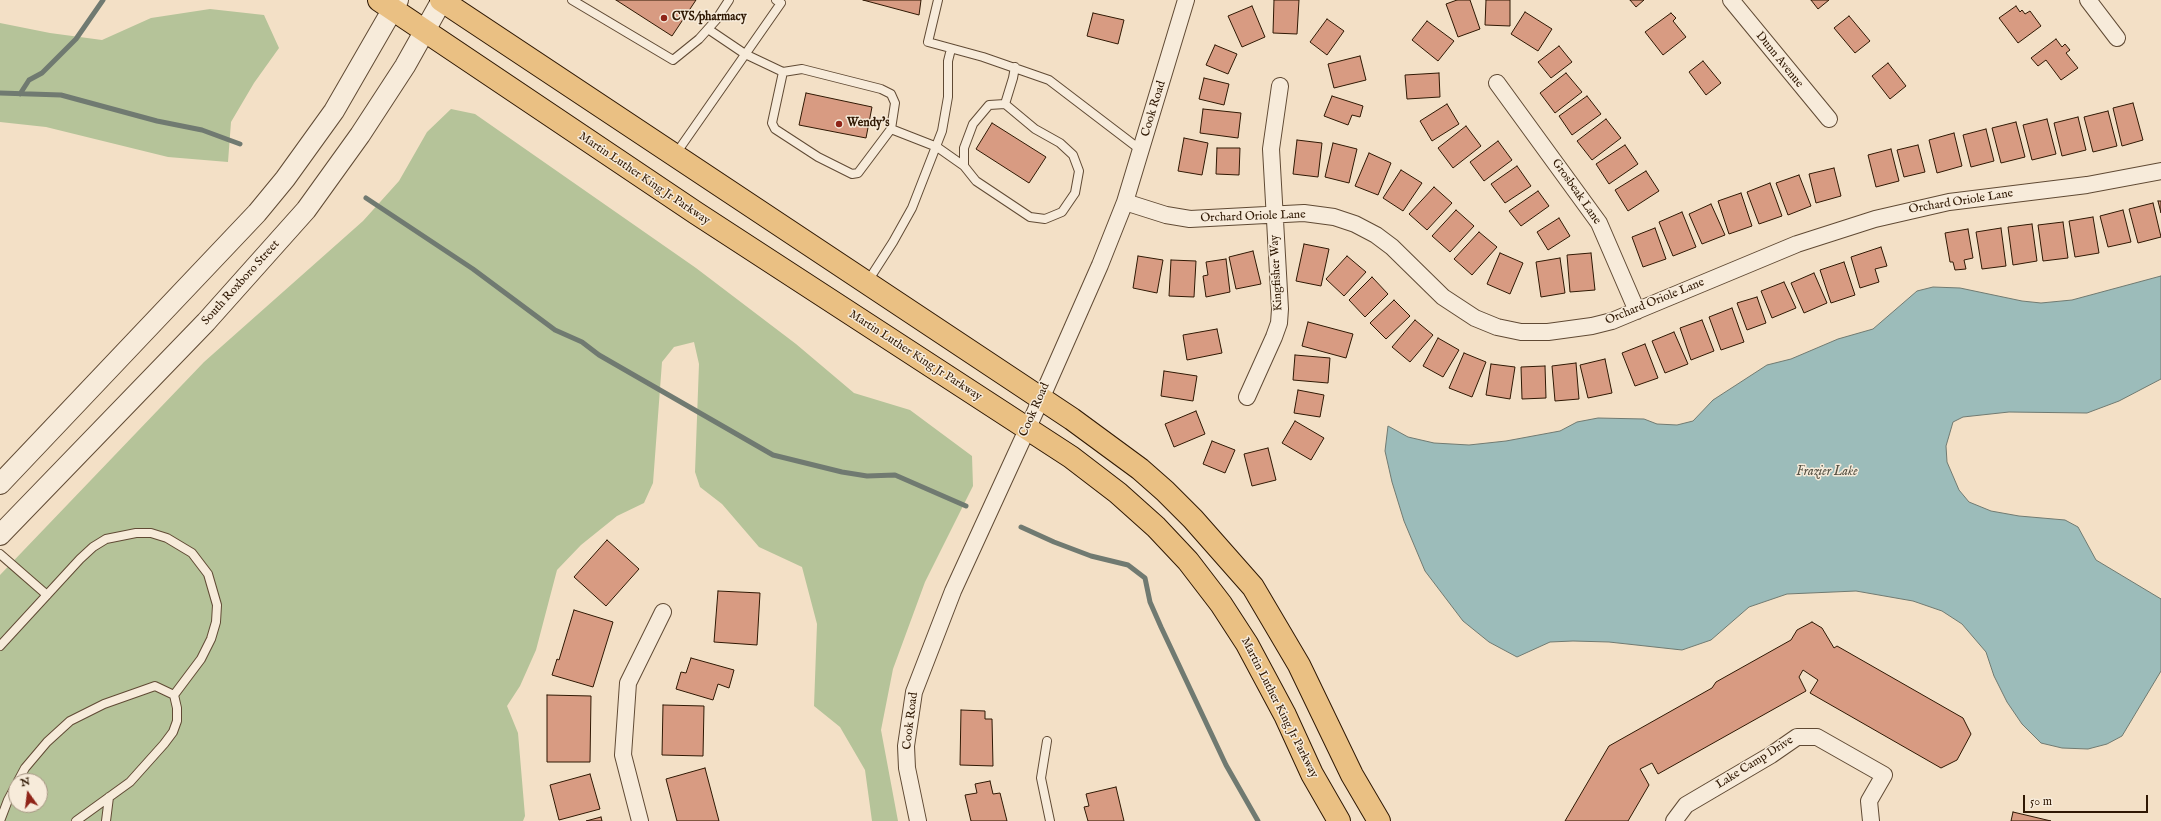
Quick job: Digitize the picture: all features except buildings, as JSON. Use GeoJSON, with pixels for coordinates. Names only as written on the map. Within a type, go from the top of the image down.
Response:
{"type":"FeatureCollection","features":[{"type":"Feature","properties":{"kind":"main road"},"geometry":{"type":"LineString","coordinates":[[441,0],[1102,440],[1165,491],[1203,530],[1252,588],[1275,622],[1299,665],[1352,775],[1379,821]]}},
{"type":"Feature","properties":{"kind":"main road","name":"Martin Luther King Jr Parkway"},"geometry":{"type":"LineString","coordinates":[[390,3],[425,32],[696,213],[1027,430],[1071,457],[1118,493],[1156,526],[1188,561],[1221,604],[1247,644],[1284,715],[1312,774],[1339,821]]}},
{"type":"Feature","properties":{"kind":"street","name":"South Roxboro Street"},"geometry":{"type":"LineString","coordinates":[[0,535],[206,322],[306,210],[360,135],[425,32],[441,0]]}},
{"type":"Feature","properties":{"kind":"street","name":"Cook Road"},"geometry":{"type":"LineString","coordinates":[[918,821],[907,768],[906,746],[914,692],[952,591],[1041,399],[1100,265],[1125,202],[1142,151],[1186,0]]}},
{"type":"Feature","properties":{"kind":"street","name":"Dunn Avenue"},"geometry":{"type":"LineString","coordinates":[[1731,0],[1829,119]]}},
{"type":"Feature","properties":{"kind":"street"},"geometry":{"type":"LineString","coordinates":[[2088,0],[2117,38]]}},
{"type":"Feature","properties":{"kind":"street"},"geometry":{"type":"LineString","coordinates":[[0,484],[257,213],[285,179],[334,111],[390,3]]}},
{"type":"Feature","properties":{"kind":"street","name":"Grosbeak Lane"},"geometry":{"type":"LineString","coordinates":[[1497,83],[1599,222],[1637,311]]}},
{"type":"Feature","properties":{"kind":"street","name":"Kingfisher Way"},"geometry":{"type":"LineString","coordinates":[[1247,397],[1279,323],[1280,309],[1270,149],[1280,86]]}},
{"type":"Feature","properties":{"kind":"street","name":"Orchard Oriole Lane"},"geometry":{"type":"LineString","coordinates":[[1125,202],[1166,215],[1190,219],[1304,213],[1334,217],[1362,228],[1392,247],[1455,306],[1475,318],[1497,327],[1521,332],[1548,332],[1592,326],[1612,321],[1796,244],[1874,219],[1949,202],[2087,185],[2161,171]]}},
{"type":"Feature","properties":{"kind":"street"},"geometry":{"type":"LineString","coordinates":[[640,821],[623,755],[628,683],[663,612]]}},
{"type":"Feature","properties":{"kind":"street","name":"Lake Camp Drive"},"geometry":{"type":"LineString","coordinates":[[1674,821],[1686,805],[1771,755],[1797,737],[1817,737],[1884,775],[1869,801],[1871,821]]}},
{"type":"Feature","properties":{"kind":"lane"},"geometry":{"type":"LineString","coordinates":[[572,0],[673,60],[708,29],[729,0]]}},
{"type":"Feature","properties":{"kind":"lane"},"geometry":{"type":"LineString","coordinates":[[675,156],[780,3],[776,0]]}},
{"type":"Feature","properties":{"kind":"lane"},"geometry":{"type":"LineString","coordinates":[[938,0],[928,42],[983,56],[1049,80],[1142,151]]}},
{"type":"Feature","properties":{"kind":"lane"},"geometry":{"type":"LineString","coordinates":[[708,29],[746,54],[783,72],[802,69],[891,94],[895,103],[891,129],[858,173],[852,174],[818,157],[775,129],[772,123],[783,72]]}},
{"type":"Feature","properties":{"kind":"lane"},"geometry":{"type":"LineString","coordinates":[[867,283],[893,242],[912,208],[937,147],[942,131],[948,97],[948,61],[951,49]]}},
{"type":"Feature","properties":{"kind":"lane"},"geometry":{"type":"LineString","coordinates":[[1005,104],[1014,78],[1015,67]]}},
{"type":"Feature","properties":{"kind":"lane"},"geometry":{"type":"LineString","coordinates":[[891,129],[937,147],[964,166],[976,181],[1030,217],[1045,219],[1062,212],[1075,193],[1079,171],[1073,156],[1060,143],[1035,129],[1005,104],[989,105],[973,124],[964,148],[964,166]]}},
{"type":"Feature","properties":{"kind":"lane"},"geometry":{"type":"LineString","coordinates":[[0,646],[93,547],[116,536],[136,533],[151,533],[167,538],[192,553],[208,574],[217,605],[216,622],[211,639],[201,658],[174,695],[177,708],[177,721],[173,732],[130,782],[76,821]]}},
{"type":"Feature","properties":{"kind":"lane"},"geometry":{"type":"LineString","coordinates":[[0,554],[47,595]]}},
{"type":"Feature","properties":{"kind":"lane"},"geometry":{"type":"LineString","coordinates":[[23,773],[47,742],[70,721],[104,704],[155,686],[174,695]]}},
{"type":"Feature","properties":{"kind":"lane"},"geometry":{"type":"LineString","coordinates":[[1046,741],[1041,778],[1050,821]]}},
{"type":"Feature","properties":{"kind":"lane"},"geometry":{"type":"LineString","coordinates":[[106,821],[109,797]]}},
{"type":"Feature","properties":{"kind":"lane"},"geometry":{"type":"LineString","coordinates":[[0,821],[8,800]]}},
{"type":"Feature","properties":{"kind":"green space"},"geometry":{"type":"Polygon","coordinates":[[[210,9],[264,15],[279,48],[254,83],[231,122],[228,162],[168,157],[46,127],[0,122],[0,23],[50,33],[102,40],[151,18],[210,9]]]}},
{"type":"Feature","properties":{"kind":"green space"},"geometry":{"type":"Polygon","coordinates":[[[451,109],[475,114],[696,268],[796,344],[854,393],[910,410],[972,456],[973,486],[925,582],[893,669],[881,730],[898,821],[872,821],[865,770],[840,727],[814,706],[817,624],[802,567],[759,547],[722,504],[700,487],[695,472],[699,364],[694,342],[674,347],[662,362],[653,483],[644,503],[617,516],[581,545],[557,570],[536,650],[520,686],[507,706],[518,733],[525,816],[523,821],[0,821],[0,575],[204,362],[363,221],[399,181],[427,132],[451,109]]]}},
{"type":"Feature","properties":{"kind":"water","name":"Frazier Lake"},"geometry":{"type":"Polygon","coordinates":[[[2161,276],[2161,379],[2119,401],[2087,413],[2009,412],[1963,417],[1953,422],[1946,446],[1947,462],[1959,490],[1969,502],[1991,511],[2019,516],[2065,520],[2078,527],[2096,560],[2161,599],[2161,671],[2122,736],[2107,744],[2088,749],[2062,748],[2041,743],[2022,724],[2007,702],[1994,676],[1986,652],[1962,624],[1942,611],[1913,601],[1856,591],[1787,594],[1749,607],[1711,640],[1682,650],[1609,642],[1573,641],[1550,642],[1517,657],[1489,642],[1463,621],[1425,571],[1404,521],[1392,482],[1385,451],[1388,426],[1408,437],[1434,443],[1469,445],[1506,441],[1560,431],[1577,422],[1598,418],[1644,419],[1657,424],[1677,425],[1693,421],[1713,400],[1767,365],[1791,359],[1838,339],[1873,329],[1917,291],[1933,287],[1960,288],[2022,301],[2041,303],[2072,300],[2161,276]]]}},
{"type":"Feature","properties":{"kind":"waterway"},"geometry":{"type":"LineString","coordinates":[[20,94],[29,80],[42,73],[76,39],[103,0]]}},
{"type":"Feature","properties":{"kind":"waterway"},"geometry":{"type":"LineString","coordinates":[[0,93],[61,95],[157,121],[202,130],[240,144]]}},
{"type":"Feature","properties":{"kind":"waterway"},"geometry":{"type":"LineString","coordinates":[[366,198],[473,269],[555,330],[582,342],[599,355],[773,455],[842,472],[867,476],[895,475],[966,506]]}},
{"type":"Feature","properties":{"kind":"waterway"},"geometry":{"type":"LineString","coordinates":[[1021,527],[1054,542],[1091,556],[1128,565],[1145,578],[1150,602],[1161,627],[1226,765],[1258,821]]}},
{"type":"Feature","properties":{"kind":"place","name":"CVS/pharmacy"},"geometry":{"type":"Point","coordinates":[664,18]}},
{"type":"Feature","properties":{"kind":"place","name":"Wendy's"},"geometry":{"type":"Point","coordinates":[839,124]}}]}
